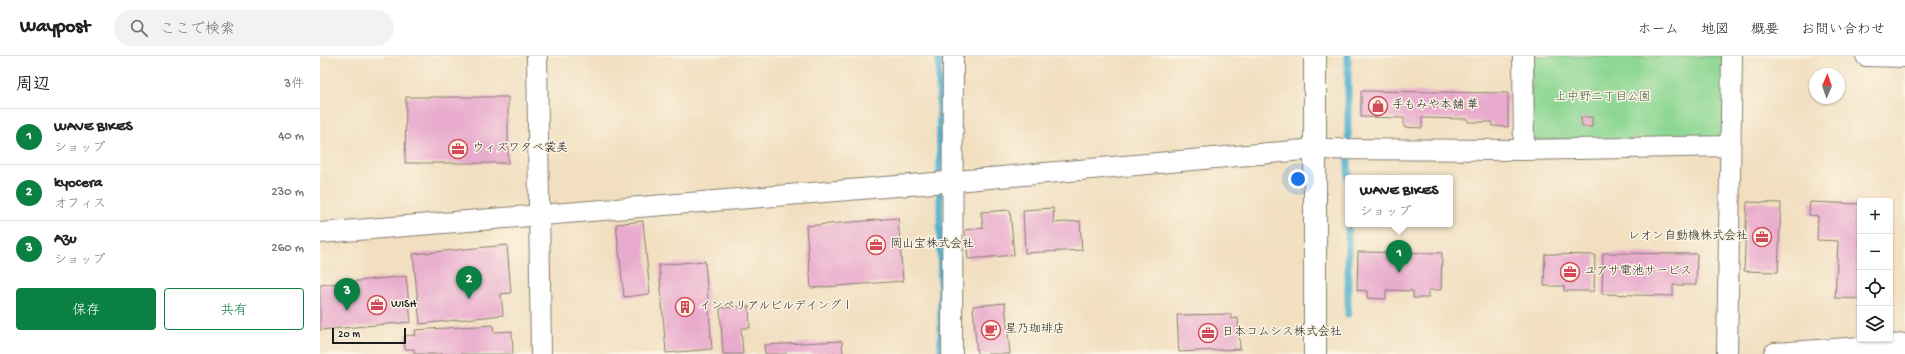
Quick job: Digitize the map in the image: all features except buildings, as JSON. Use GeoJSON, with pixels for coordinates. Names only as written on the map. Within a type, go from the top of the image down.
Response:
{"type":"FeatureCollection","features":[{"type":"Feature","properties":{"kind":"street"},"geometry":{"type":"LineString","coordinates":[[537,56],[541,354]]}},
{"type":"Feature","properties":{"kind":"street"},"geometry":{"type":"LineString","coordinates":[[952,354],[944,182],[953,56]]}},
{"type":"Feature","properties":{"kind":"street"},"geometry":{"type":"LineString","coordinates":[[1314,354],[1315,56]]}},
{"type":"Feature","properties":{"kind":"street"},"geometry":{"type":"LineString","coordinates":[[1523,56],[1524,150]]}},
{"type":"Feature","properties":{"kind":"street"},"geometry":{"type":"LineString","coordinates":[[1727,354],[1732,56]]}},
{"type":"Feature","properties":{"kind":"street"},"geometry":{"type":"LineString","coordinates":[[1866,56],[1905,57]]}},
{"type":"Feature","properties":{"kind":"street"},"geometry":{"type":"LineString","coordinates":[[320,234],[944,182],[1315,149],[1524,150],[1730,146]]}},
{"type":"Feature","properties":{"kind":"street"},"geometry":{"type":"LineString","coordinates":[[1775,354],[1905,346]]}},
{"type":"Feature","properties":{"kind":"green space","name":"上中野二丁目公園"},"geometry":{"type":"Polygon","coordinates":[[[1531,56],[1725,56],[1725,139],[1531,140],[1531,56]]]}},
{"type":"Feature","properties":{"kind":"waterway"},"geometry":{"type":"LineString","coordinates":[[939,56],[941,354]]}},
{"type":"Feature","properties":{"kind":"waterway"},"geometry":{"type":"LineString","coordinates":[[1348,56],[1348,175]]}},
{"type":"Feature","properties":{"kind":"waterway"},"geometry":{"type":"LineString","coordinates":[[1348,227],[1348,314]]}},
{"type":"Feature","properties":{"kind":"place","name":"手もみや本舗 華"},"geometry":{"type":"Point","coordinates":[1378,106]}},
{"type":"Feature","properties":{"kind":"place","name":"ウィズワタベ裳美"},"geometry":{"type":"Point","coordinates":[458,149]}},
{"type":"Feature","properties":{"kind":"place","name":"レオン自動機株式会社"},"geometry":{"type":"Point","coordinates":[1762,237]}},
{"type":"Feature","properties":{"kind":"place","name":"岡山宝株式会社"},"geometry":{"type":"Point","coordinates":[876,245]}},
{"type":"Feature","properties":{"kind":"place","name":"ユアサ電池サービス"},"geometry":{"type":"Point","coordinates":[1570,272]}},
{"type":"Feature","properties":{"kind":"place","name":"WAVE BIKES"},"geometry":{"type":"Point","coordinates":[1399,273]}},
{"type":"Feature","properties":{"kind":"place","name":"kyocera"},"geometry":{"type":"Point","coordinates":[469,299]}},
{"type":"Feature","properties":{"kind":"place","name":"WISH"},"geometry":{"type":"Point","coordinates":[377,305]}},
{"type":"Feature","properties":{"kind":"place","name":"インペリアルビルデイングⅠ"},"geometry":{"type":"Point","coordinates":[685,307]}},
{"type":"Feature","properties":{"kind":"place","name":"Azu"},"geometry":{"type":"Point","coordinates":[347,311]}},
{"type":"Feature","properties":{"kind":"place","name":"星乃珈琲店"},"geometry":{"type":"Point","coordinates":[991,330]}},
{"type":"Feature","properties":{"kind":"place","name":"日本コムシス株式会社"},"geometry":{"type":"Point","coordinates":[1208,333]}}]}
